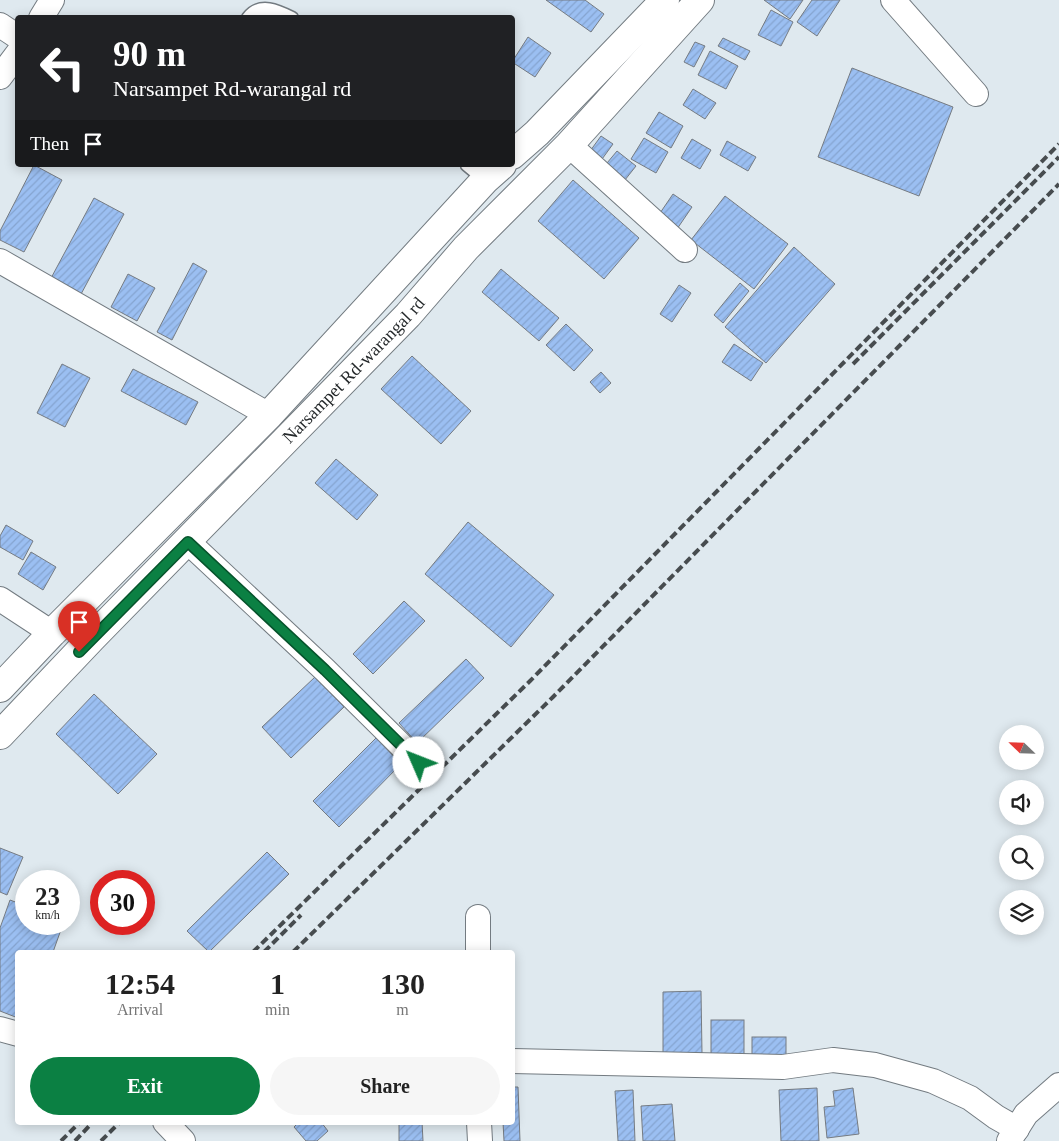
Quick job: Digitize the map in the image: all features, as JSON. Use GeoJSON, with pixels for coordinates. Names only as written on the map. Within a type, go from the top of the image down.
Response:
{"type":"FeatureCollection","features":[{"type":"Feature","properties":{"kind":"main road"},"geometry":{"type":"LineString","coordinates":[[515,152],[537,133],[665,0]]}},
{"type":"Feature","properties":{"kind":"main road","name":"Narsampet Rd-warangal rd"},"geometry":{"type":"LineString","coordinates":[[0,736],[92,638],[408,315],[466,248],[569,145],[700,0]]}},
{"type":"Feature","properties":{"kind":"main road","name":"Narsampet Rd-warangal rd"},"geometry":{"type":"LineString","coordinates":[[0,688],[52,633],[269,415],[485,170]]}},
{"type":"Feature","properties":{"kind":"street"},"geometry":{"type":"LineString","coordinates":[[43,15],[52,0]]}},
{"type":"Feature","properties":{"kind":"street"},"geometry":{"type":"LineString","coordinates":[[893,0],[976,94]]}},
{"type":"Feature","properties":{"kind":"street"},"geometry":{"type":"LineString","coordinates":[[0,25],[15,35]]}},
{"type":"Feature","properties":{"kind":"street"},"geometry":{"type":"LineString","coordinates":[[0,77],[15,57]]}},
{"type":"Feature","properties":{"kind":"street"},"geometry":{"type":"LineString","coordinates":[[569,145],[685,250]]}},
{"type":"Feature","properties":{"kind":"street"},"geometry":{"type":"LineString","coordinates":[[0,261],[269,415]]}},
{"type":"Feature","properties":{"kind":"street"},"geometry":{"type":"LineString","coordinates":[[188,542],[325,670],[419,763]]}},
{"type":"Feature","properties":{"kind":"street"},"geometry":{"type":"LineString","coordinates":[[0,600],[52,633]]}},
{"type":"Feature","properties":{"kind":"street"},"geometry":{"type":"LineString","coordinates":[[478,917],[478,950]]}},
{"type":"Feature","properties":{"kind":"street"},"geometry":{"type":"LineString","coordinates":[[0,1029],[15,1033]]}},
{"type":"Feature","properties":{"kind":"street"},"geometry":{"type":"LineString","coordinates":[[515,1061],[783,1066],[833,1060],[876,1065],[933,1081],[970,1098],[996,1117],[1013,1135],[1026,1114],[1059,1085]]}},
{"type":"Feature","properties":{"kind":"street"},"geometry":{"type":"LineString","coordinates":[[168,1125],[183,1141]]}},
{"type":"Feature","properties":{"kind":"street"},"geometry":{"type":"LineString","coordinates":[[479,1125],[480,1141]]}},
{"type":"Feature","properties":{"kind":"lane"},"geometry":{"type":"LineString","coordinates":[[250,15],[252,12],[266,8],[286,15]]}},
{"type":"Feature","properties":{"kind":"building"},"geometry":{"type":"Polygon","coordinates":[[[546,0],[585,0],[604,14],[591,32],[546,0]]]}},
{"type":"Feature","properties":{"kind":"building"},"geometry":{"type":"Polygon","coordinates":[[[764,0],[803,0],[790,19],[764,0]]]}},
{"type":"Feature","properties":{"kind":"building"},"geometry":{"type":"Polygon","coordinates":[[[812,0],[840,0],[817,36],[797,22],[812,0]]]}},
{"type":"Feature","properties":{"kind":"building"},"geometry":{"type":"Polygon","coordinates":[[[771,10],[793,22],[781,46],[758,35],[771,10]]]}},
{"type":"Feature","properties":{"kind":"building"},"geometry":{"type":"Polygon","coordinates":[[[528,37],[551,53],[535,77],[515,64],[515,57],[528,37]]]}},
{"type":"Feature","properties":{"kind":"building"},"geometry":{"type":"Polygon","coordinates":[[[723,38],[750,51],[745,60],[718,46],[723,38]]]}},
{"type":"Feature","properties":{"kind":"building"},"geometry":{"type":"Polygon","coordinates":[[[695,42],[705,46],[694,67],[684,62],[695,42]]]}},
{"type":"Feature","properties":{"kind":"building"},"geometry":{"type":"Polygon","coordinates":[[[710,51],[738,66],[726,89],[698,75],[710,51]]]}},
{"type":"Feature","properties":{"kind":"building"},"geometry":{"type":"Polygon","coordinates":[[[852,68],[953,107],[919,196],[818,157],[852,68]]]}},
{"type":"Feature","properties":{"kind":"building"},"geometry":{"type":"Polygon","coordinates":[[[693,89],[716,103],[705,119],[683,105],[693,89]]]}},
{"type":"Feature","properties":{"kind":"building"},"geometry":{"type":"Polygon","coordinates":[[[659,112],[683,126],[671,148],[646,133],[659,112]]]}},
{"type":"Feature","properties":{"kind":"building"},"geometry":{"type":"Polygon","coordinates":[[[601,136],[613,144],[597,166],[585,158],[601,136]]]}},
{"type":"Feature","properties":{"kind":"building"},"geometry":{"type":"Polygon","coordinates":[[[644,138],[668,152],[656,173],[631,159],[644,138]]]}},
{"type":"Feature","properties":{"kind":"building"},"geometry":{"type":"Polygon","coordinates":[[[692,139],[711,150],[700,169],[681,158],[692,139]]]}},
{"type":"Feature","properties":{"kind":"building"},"geometry":{"type":"Polygon","coordinates":[[[727,141],[756,157],[748,171],[720,155],[727,141]]]}},
{"type":"Feature","properties":{"kind":"building"},"geometry":{"type":"Polygon","coordinates":[[[617,151],[636,166],[621,185],[602,169],[617,151]]]}},
{"type":"Feature","properties":{"kind":"building"},"geometry":{"type":"Polygon","coordinates":[[[33,167],[38,167],[62,180],[24,252],[0,240],[0,231],[33,167]]]}},
{"type":"Feature","properties":{"kind":"building"},"geometry":{"type":"Polygon","coordinates":[[[573,180],[639,238],[604,279],[538,221],[573,180]]]}},
{"type":"Feature","properties":{"kind":"building"},"geometry":{"type":"Polygon","coordinates":[[[673,194],[692,207],[677,229],[658,216],[673,194]]]}},
{"type":"Feature","properties":{"kind":"building"},"geometry":{"type":"Polygon","coordinates":[[[725,196],[788,244],[754,289],[691,240],[725,196]]]}},
{"type":"Feature","properties":{"kind":"building"},"geometry":{"type":"Polygon","coordinates":[[[94,198],[124,214],[80,296],[50,280],[94,198]]]}},
{"type":"Feature","properties":{"kind":"building"},"geometry":{"type":"Polygon","coordinates":[[[794,247],[835,284],[766,363],[725,327],[794,247]]]}},
{"type":"Feature","properties":{"kind":"building"},"geometry":{"type":"Polygon","coordinates":[[[193,263],[207,271],[172,340],[157,332],[193,263]]]}},
{"type":"Feature","properties":{"kind":"building"},"geometry":{"type":"Polygon","coordinates":[[[501,269],[559,318],[539,341],[482,292],[501,269]]]}},
{"type":"Feature","properties":{"kind":"building"},"geometry":{"type":"Polygon","coordinates":[[[128,274],[155,288],[137,321],[111,307],[128,274]]]}},
{"type":"Feature","properties":{"kind":"building"},"geometry":{"type":"Polygon","coordinates":[[[740,283],[749,291],[723,323],[714,315],[740,283]]]}},
{"type":"Feature","properties":{"kind":"building"},"geometry":{"type":"Polygon","coordinates":[[[679,285],[691,293],[672,322],[660,314],[679,285]]]}},
{"type":"Feature","properties":{"kind":"building"},"geometry":{"type":"Polygon","coordinates":[[[566,324],[593,350],[574,371],[546,345],[566,324]]]}},
{"type":"Feature","properties":{"kind":"building"},"geometry":{"type":"Polygon","coordinates":[[[734,344],[763,363],[751,381],[722,362],[734,344]]]}},
{"type":"Feature","properties":{"kind":"building"},"geometry":{"type":"Polygon","coordinates":[[[412,356],[471,411],[441,444],[381,389],[412,356]]]}},
{"type":"Feature","properties":{"kind":"building"},"geometry":{"type":"Polygon","coordinates":[[[62,364],[90,378],[65,427],[37,413],[62,364]]]}},
{"type":"Feature","properties":{"kind":"building"},"geometry":{"type":"Polygon","coordinates":[[[133,369],[198,402],[186,425],[121,391],[133,369]]]}},
{"type":"Feature","properties":{"kind":"building"},"geometry":{"type":"Polygon","coordinates":[[[601,372],[611,383],[600,393],[590,382],[601,372]]]}},
{"type":"Feature","properties":{"kind":"building"},"geometry":{"type":"Polygon","coordinates":[[[336,459],[378,495],[357,520],[315,483],[336,459]]]}},
{"type":"Feature","properties":{"kind":"building"},"geometry":{"type":"Polygon","coordinates":[[[468,522],[554,595],[511,647],[425,574],[468,522]]]}},
{"type":"Feature","properties":{"kind":"building"},"geometry":{"type":"Polygon","coordinates":[[[6,525],[33,541],[23,560],[0,547],[0,536],[6,525]]]}},
{"type":"Feature","properties":{"kind":"building"},"geometry":{"type":"Polygon","coordinates":[[[31,552],[56,567],[43,590],[18,574],[31,552]]]}},
{"type":"Feature","properties":{"kind":"building"},"geometry":{"type":"Polygon","coordinates":[[[404,601],[425,621],[373,674],[353,654],[404,601]]]}},
{"type":"Feature","properties":{"kind":"building"},"geometry":{"type":"Polygon","coordinates":[[[466,659],[484,678],[417,743],[399,723],[466,659]]]}},
{"type":"Feature","properties":{"kind":"building"},"geometry":{"type":"Polygon","coordinates":[[[315,677],[344,707],[291,758],[262,727],[315,677]]]}},
{"type":"Feature","properties":{"kind":"building"},"geometry":{"type":"Polygon","coordinates":[[[94,694],[157,754],[118,794],[56,734],[94,694]]]}},
{"type":"Feature","properties":{"kind":"building"},"geometry":{"type":"Polygon","coordinates":[[[376,738],[401,764],[339,827],[313,801],[376,738]]]}},
{"type":"Feature","properties":{"kind":"building"},"geometry":{"type":"Polygon","coordinates":[[[0,848],[23,857],[18,870],[15,870],[15,876],[7,895],[0,892],[0,848]]]}},
{"type":"Feature","properties":{"kind":"building"},"geometry":{"type":"Polygon","coordinates":[[[267,852],[289,874],[211,950],[207,950],[187,931],[267,852]]]}},
{"type":"Feature","properties":{"kind":"building"},"geometry":{"type":"Polygon","coordinates":[[[10,900],[15,902],[15,935],[59,935],[54,950],[15,950],[15,1017],[0,1011],[0,928],[10,900]]]}},
{"type":"Feature","properties":{"kind":"building"},"geometry":{"type":"Polygon","coordinates":[[[701,991],[702,1053],[663,1054],[663,992],[701,991]]]}},
{"type":"Feature","properties":{"kind":"building"},"geometry":{"type":"Polygon","coordinates":[[[711,1020],[744,1020],[744,1054],[711,1054],[711,1020]]]}},
{"type":"Feature","properties":{"kind":"building"},"geometry":{"type":"Polygon","coordinates":[[[752,1037],[786,1037],[786,1060],[752,1060],[752,1037]]]}},
{"type":"Feature","properties":{"kind":"building"},"geometry":{"type":"Polygon","coordinates":[[[515,1087],[518,1087],[520,1141],[504,1141],[503,1125],[515,1125],[515,1087]]]}},
{"type":"Feature","properties":{"kind":"building"},"geometry":{"type":"Polygon","coordinates":[[[817,1088],[819,1141],[781,1141],[779,1090],[817,1088]]]}},
{"type":"Feature","properties":{"kind":"building"},"geometry":{"type":"Polygon","coordinates":[[[853,1088],[859,1134],[827,1138],[824,1107],[835,1106],[833,1091],[853,1088]]]}},
{"type":"Feature","properties":{"kind":"building"},"geometry":{"type":"Polygon","coordinates":[[[633,1090],[635,1141],[618,1141],[615,1091],[633,1090]]]}},
{"type":"Feature","properties":{"kind":"building"},"geometry":{"type":"Polygon","coordinates":[[[672,1104],[675,1141],[643,1141],[641,1106],[672,1104]]]}},
{"type":"Feature","properties":{"kind":"building"},"geometry":{"type":"Polygon","coordinates":[[[296,1125],[323,1125],[328,1131],[317,1141],[306,1141],[294,1127],[296,1125]]]}},
{"type":"Feature","properties":{"kind":"building"},"geometry":{"type":"Polygon","coordinates":[[[399,1125],[422,1125],[423,1141],[399,1141],[399,1125]]]}},
{"type":"Feature","properties":{"kind":"railway"},"geometry":{"type":"LineString","coordinates":[[255,950],[530,681],[1059,144]]}},
{"type":"Feature","properties":{"kind":"railway"},"geometry":{"type":"LineString","coordinates":[[853,364],[1059,157]]}},
{"type":"Feature","properties":{"kind":"railway"},"geometry":{"type":"LineString","coordinates":[[295,950],[553,697],[1059,184]]}},
{"type":"Feature","properties":{"kind":"railway"},"geometry":{"type":"LineString","coordinates":[[266,950],[301,915]]}},
{"type":"Feature","properties":{"kind":"railway"},"geometry":{"type":"LineString","coordinates":[[61,1141],[77,1125]]}},
{"type":"Feature","properties":{"kind":"railway"},"geometry":{"type":"LineString","coordinates":[[75,1141],[90,1125]]}},
{"type":"Feature","properties":{"kind":"railway"},"geometry":{"type":"LineString","coordinates":[[101,1141],[117,1125]]}},
{"type":"Feature","properties":{"kind":"route"},"geometry":{"type":"LineString","coordinates":[[79,652],[188,542],[301,650],[325,670],[419,763]]}}]}
